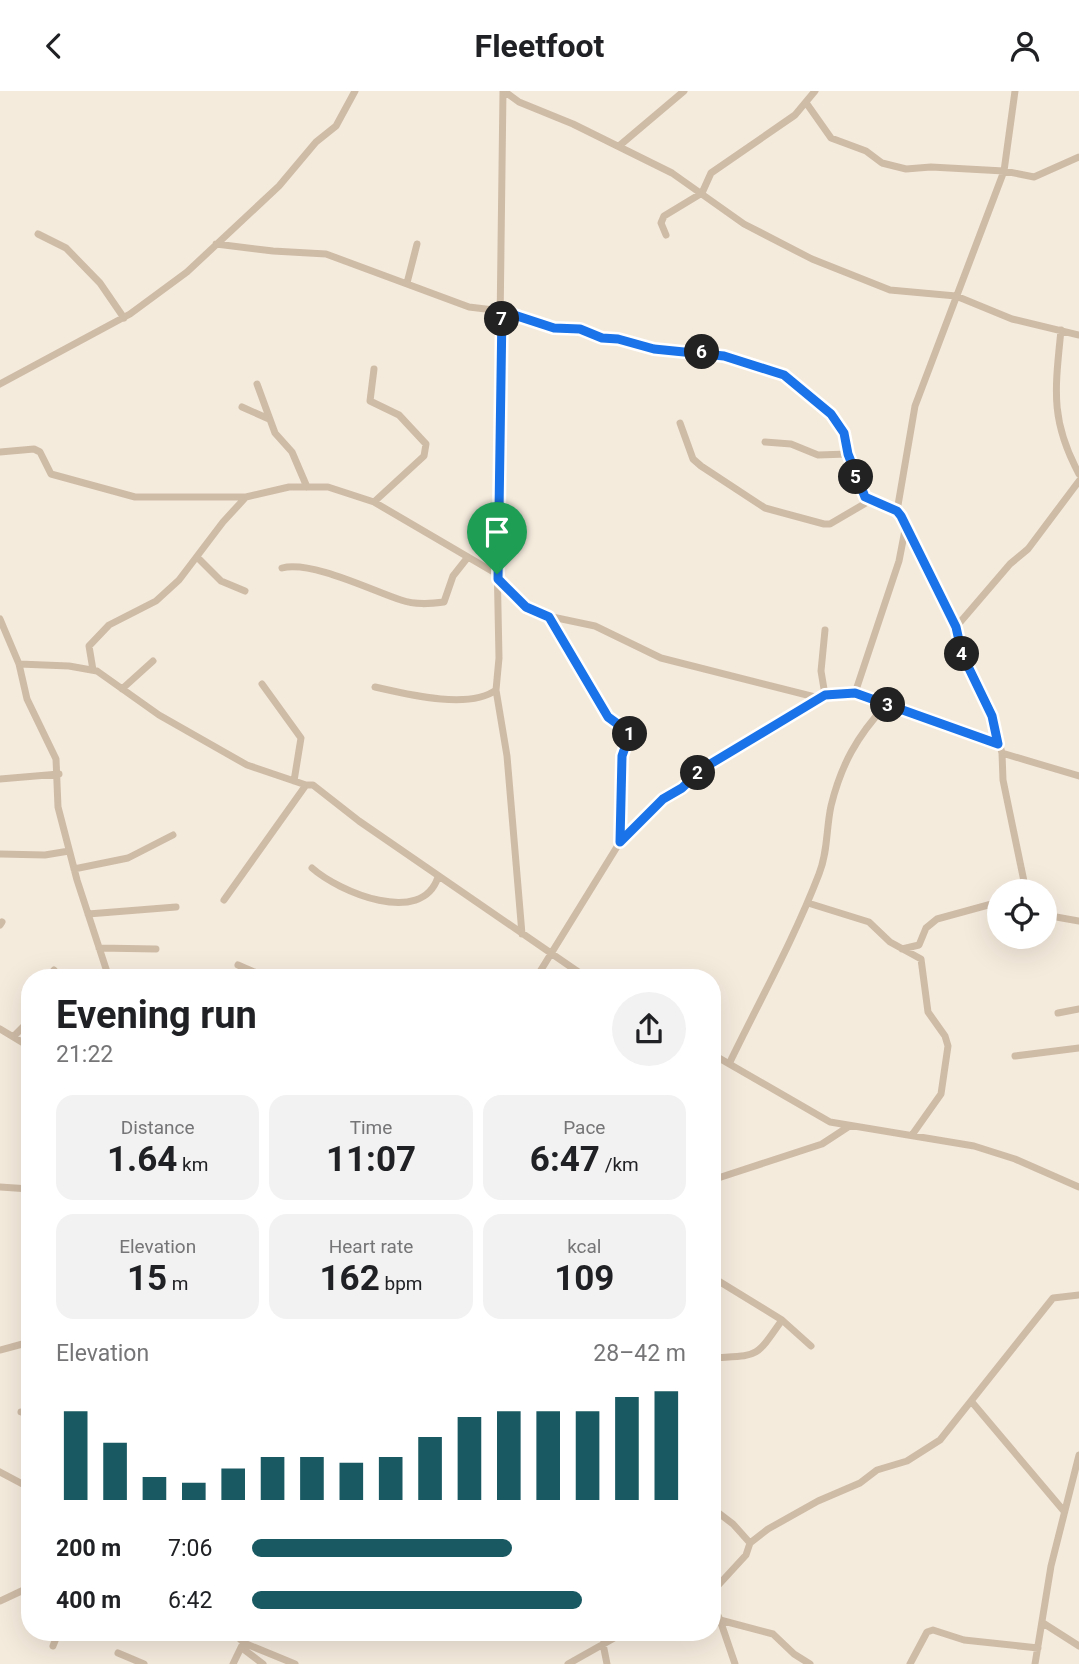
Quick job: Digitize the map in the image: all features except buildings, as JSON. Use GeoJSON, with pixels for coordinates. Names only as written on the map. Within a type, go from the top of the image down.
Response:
{"type":"FeatureCollection","features":[{"type":"Feature","properties":{"kind":"street"},"geometry":{"type":"LineString","coordinates":[[0,384],[124,318],[187,272],[279,186],[316,142],[336,125],[355,91]]}},
{"type":"Feature","properties":{"kind":"street"},"geometry":{"type":"LineString","coordinates":[[504,91],[519,102],[619,146],[692,184],[714,204],[773,241],[845,274],[890,290],[956,296],[1012,319],[1079,335]]}},
{"type":"Feature","properties":{"kind":"street"},"geometry":{"type":"LineString","coordinates":[[504,91],[497,577],[499,658],[496,690],[507,756],[522,934]]}},
{"type":"Feature","properties":{"kind":"street"},"geometry":{"type":"LineString","coordinates":[[619,146],[684,91]]}},
{"type":"Feature","properties":{"kind":"street"},"geometry":{"type":"LineString","coordinates":[[666,235],[661,223],[664,216],[680,203],[702,193],[710,173],[807,104],[815,91]]}},
{"type":"Feature","properties":{"kind":"street"},"geometry":{"type":"LineString","coordinates":[[1014,91],[1004,171],[915,406],[897,511],[956,627],[962,654],[992,716],[1002,753],[1003,781],[1023,879]]}},
{"type":"Feature","properties":{"kind":"street"},"geometry":{"type":"LineString","coordinates":[[807,104],[831,138],[866,151],[882,163],[906,169],[1004,171],[1034,177],[1079,157]]}},
{"type":"Feature","properties":{"kind":"street"},"geometry":{"type":"LineString","coordinates":[[38,234],[66,248],[100,283],[124,318]]}},
{"type":"Feature","properties":{"kind":"street"},"geometry":{"type":"LineString","coordinates":[[216,244],[273,251],[313,251],[469,307],[502,311],[554,328],[580,329],[602,338],[618,339],[654,349],[701,352],[776,371],[791,379],[831,414],[844,433],[860,489],[871,500],[897,511]]}},
{"type":"Feature","properties":{"kind":"street"},"geometry":{"type":"LineString","coordinates":[[407,283],[417,244]]}},
{"type":"Feature","properties":{"kind":"street"},"geometry":{"type":"LineString","coordinates":[[1061,330],[1058,422],[1063,443],[1079,474]]}},
{"type":"Feature","properties":{"kind":"street"},"geometry":{"type":"LineString","coordinates":[[374,369],[370,401],[399,415],[426,444],[424,456],[374,502]]}},
{"type":"Feature","properties":{"kind":"street"},"geometry":{"type":"LineString","coordinates":[[257,384],[275,433],[292,452],[307,487]]}},
{"type":"Feature","properties":{"kind":"street"},"geometry":{"type":"LineString","coordinates":[[242,407],[270,420]]}},
{"type":"Feature","properties":{"kind":"street"},"geometry":{"type":"LineString","coordinates":[[680,423],[693,459],[765,508],[830,524],[871,500]]}},
{"type":"Feature","properties":{"kind":"street"},"geometry":{"type":"LineString","coordinates":[[765,442],[791,444],[818,455],[848,454]]}},
{"type":"Feature","properties":{"kind":"street"},"geometry":{"type":"LineString","coordinates":[[0,452],[34,449],[40,453],[51,474],[124,495],[149,498],[186,495],[220,499],[246,497],[289,487],[328,487],[374,502],[468,557],[497,577],[526,607],[549,617],[595,626],[661,658],[823,696],[855,693],[998,744]]}},
{"type":"Feature","properties":{"kind":"street"},"geometry":{"type":"LineString","coordinates":[[956,627],[1010,564],[1028,549],[1079,481]]}},
{"type":"Feature","properties":{"kind":"street"},"geometry":{"type":"LineString","coordinates":[[93,670],[89,646],[109,625],[156,601],[198,558],[223,522],[246,497]]}},
{"type":"Feature","properties":{"kind":"street"},"geometry":{"type":"LineString","coordinates":[[855,693],[899,561],[905,529]]}},
{"type":"Feature","properties":{"kind":"street"},"geometry":{"type":"LineString","coordinates":[[282,568],[289,566],[326,574],[376,588],[400,600],[427,604],[444,602],[453,576],[468,557]]}},
{"type":"Feature","properties":{"kind":"street"},"geometry":{"type":"LineString","coordinates":[[198,558],[221,581],[245,591]]}},
{"type":"Feature","properties":{"kind":"street"},"geometry":{"type":"LineString","coordinates":[[549,617],[608,717],[630,733],[622,756],[620,842]]}},
{"type":"Feature","properties":{"kind":"street"},"geometry":{"type":"LineString","coordinates":[[0,619],[19,664],[27,699],[50,743],[59,774],[58,807],[74,869],[106,969]]}},
{"type":"Feature","properties":{"kind":"street"},"geometry":{"type":"LineString","coordinates":[[823,696],[821,671],[825,630]]}},
{"type":"Feature","properties":{"kind":"street"},"geometry":{"type":"LineString","coordinates":[[122,689],[153,661]]}},
{"type":"Feature","properties":{"kind":"street"},"geometry":{"type":"LineString","coordinates":[[19,664],[93,670],[159,715],[247,765],[313,785],[438,877],[573,969]]}},
{"type":"Feature","properties":{"kind":"street"},"geometry":{"type":"LineString","coordinates":[[262,684],[301,738],[295,781]]}},
{"type":"Feature","properties":{"kind":"street"},"geometry":{"type":"LineString","coordinates":[[375,687],[453,699],[476,699],[496,690]]}},
{"type":"Feature","properties":{"kind":"street"},"geometry":{"type":"LineString","coordinates":[[543,969],[620,842],[654,808],[702,769],[823,696]]}},
{"type":"Feature","properties":{"kind":"street"},"geometry":{"type":"LineString","coordinates":[[730,1062],[808,903],[824,862],[830,808],[851,747],[886,705]]}},
{"type":"Feature","properties":{"kind":"street"},"geometry":{"type":"LineString","coordinates":[[1002,753],[1079,776]]}},
{"type":"Feature","properties":{"kind":"street"},"geometry":{"type":"LineString","coordinates":[[0,779],[59,774]]}},
{"type":"Feature","properties":{"kind":"street"},"geometry":{"type":"LineString","coordinates":[[224,900],[306,785]]}},
{"type":"Feature","properties":{"kind":"street"},"geometry":{"type":"LineString","coordinates":[[74,869],[128,857],[173,835]]}},
{"type":"Feature","properties":{"kind":"street"},"geometry":{"type":"LineString","coordinates":[[0,854],[45,855],[69,851]]}},
{"type":"Feature","properties":{"kind":"street"},"geometry":{"type":"LineString","coordinates":[[312,869],[327,882],[398,905],[426,896],[433,890],[438,877]]}},
{"type":"Feature","properties":{"kind":"street"},"geometry":{"type":"LineString","coordinates":[[808,903],[869,922],[901,949],[914,953],[920,959],[928,1012],[945,1036],[948,1046],[941,1094],[912,1135]]}},
{"type":"Feature","properties":{"kind":"street"},"geometry":{"type":"LineString","coordinates":[[901,949],[919,944],[926,928],[937,919],[987,905]]}},
{"type":"Feature","properties":{"kind":"street"},"geometry":{"type":"LineString","coordinates":[[88,914],[176,907]]}},
{"type":"Feature","properties":{"kind":"street"},"geometry":{"type":"LineString","coordinates":[[1057,917],[1079,921]]}},
{"type":"Feature","properties":{"kind":"street"},"geometry":{"type":"LineString","coordinates":[[99,948],[156,949]]}},
{"type":"Feature","properties":{"kind":"street"},"geometry":{"type":"LineString","coordinates":[[238,965],[247,969]]}},
{"type":"Feature","properties":{"kind":"street"},"geometry":{"type":"LineString","coordinates":[[1058,1013],[1079,1009]]}},
{"type":"Feature","properties":{"kind":"street"},"geometry":{"type":"LineString","coordinates":[[0,1028],[21,1041]]}},
{"type":"Feature","properties":{"kind":"street"},"geometry":{"type":"LineString","coordinates":[[14,1036],[21,1029]]}},
{"type":"Feature","properties":{"kind":"street"},"geometry":{"type":"LineString","coordinates":[[1015,1056],[1079,1048]]}},
{"type":"Feature","properties":{"kind":"street"},"geometry":{"type":"LineString","coordinates":[[721,1058],[830,1122],[974,1146],[1015,1159],[1079,1187]]}},
{"type":"Feature","properties":{"kind":"street"},"geometry":{"type":"LineString","coordinates":[[721,1176],[822,1144],[848,1127]]}},
{"type":"Feature","properties":{"kind":"street"},"geometry":{"type":"LineString","coordinates":[[0,1187],[21,1188]]}},
{"type":"Feature","properties":{"kind":"street"},"geometry":{"type":"LineString","coordinates":[[721,1283],[782,1320],[811,1346]]}},
{"type":"Feature","properties":{"kind":"street"},"geometry":{"type":"LineString","coordinates":[[721,1582],[746,1555],[750,1543],[818,1501],[927,1449],[940,1440],[1053,1299],[1079,1295]]}},
{"type":"Feature","properties":{"kind":"street"},"geometry":{"type":"LineString","coordinates":[[721,1358],[750,1357],[758,1353],[782,1320]]}},
{"type":"Feature","properties":{"kind":"street"},"geometry":{"type":"LineString","coordinates":[[0,1350],[21,1344]]}},
{"type":"Feature","properties":{"kind":"street"},"geometry":{"type":"LineString","coordinates":[[971,1401],[1063,1510]]}},
{"type":"Feature","properties":{"kind":"street"},"geometry":{"type":"LineString","coordinates":[[1035,1664],[1063,1510],[1079,1455]]}},
{"type":"Feature","properties":{"kind":"street"},"geometry":{"type":"LineString","coordinates":[[0,1472],[21,1483]]}},
{"type":"Feature","properties":{"kind":"street"},"geometry":{"type":"LineString","coordinates":[[721,1515],[750,1543]]}},
{"type":"Feature","properties":{"kind":"street"},"geometry":{"type":"LineString","coordinates":[[0,1601],[21,1591]]}},
{"type":"Feature","properties":{"kind":"street"},"geometry":{"type":"LineString","coordinates":[[721,1620],[774,1634],[794,1654],[810,1664]]}},
{"type":"Feature","properties":{"kind":"street"},"geometry":{"type":"LineString","coordinates":[[721,1623],[734,1664]]}},
{"type":"Feature","properties":{"kind":"street"},"geometry":{"type":"LineString","coordinates":[[1042,1623],[1079,1646]]}},
{"type":"Feature","properties":{"kind":"street"},"geometry":{"type":"LineString","coordinates":[[910,1664],[927,1632],[933,1630],[964,1640],[1038,1648]]}},
{"type":"Feature","properties":{"kind":"street"},"geometry":{"type":"LineString","coordinates":[[53,1646],[55,1641]]}},
{"type":"Feature","properties":{"kind":"street"},"geometry":{"type":"LineString","coordinates":[[240,1641],[262,1664]]}},
{"type":"Feature","properties":{"kind":"street"},"geometry":{"type":"LineString","coordinates":[[233,1664],[245,1641]]}},
{"type":"Feature","properties":{"kind":"street"},"geometry":{"type":"LineString","coordinates":[[568,1664],[608,1641]]}},
{"type":"Feature","properties":{"kind":"street"},"geometry":{"type":"LineString","coordinates":[[603,1644],[607,1664]]}},
{"type":"Feature","properties":{"kind":"street"},"geometry":{"type":"LineString","coordinates":[[243,1646],[295,1664]]}},
{"type":"Feature","properties":{"kind":"street"},"geometry":{"type":"LineString","coordinates":[[118,1653],[144,1664]]}},
{"type":"Feature","properties":{"kind":"route"},"geometry":{"type":"LineString","coordinates":[[502,311],[554,328],[580,329],[602,338],[618,339],[654,349],[724,356],[776,371],[791,379],[831,414],[844,433],[848,454],[865,497],[897,511],[903,521],[956,627],[962,654],[992,716],[998,744],[940,721],[855,693],[825,695],[702,769],[682,788],[663,799],[620,842],[622,756],[630,733],[608,717],[565,649],[549,617],[538,614],[511,596],[497,574],[502,311]]}}]}
